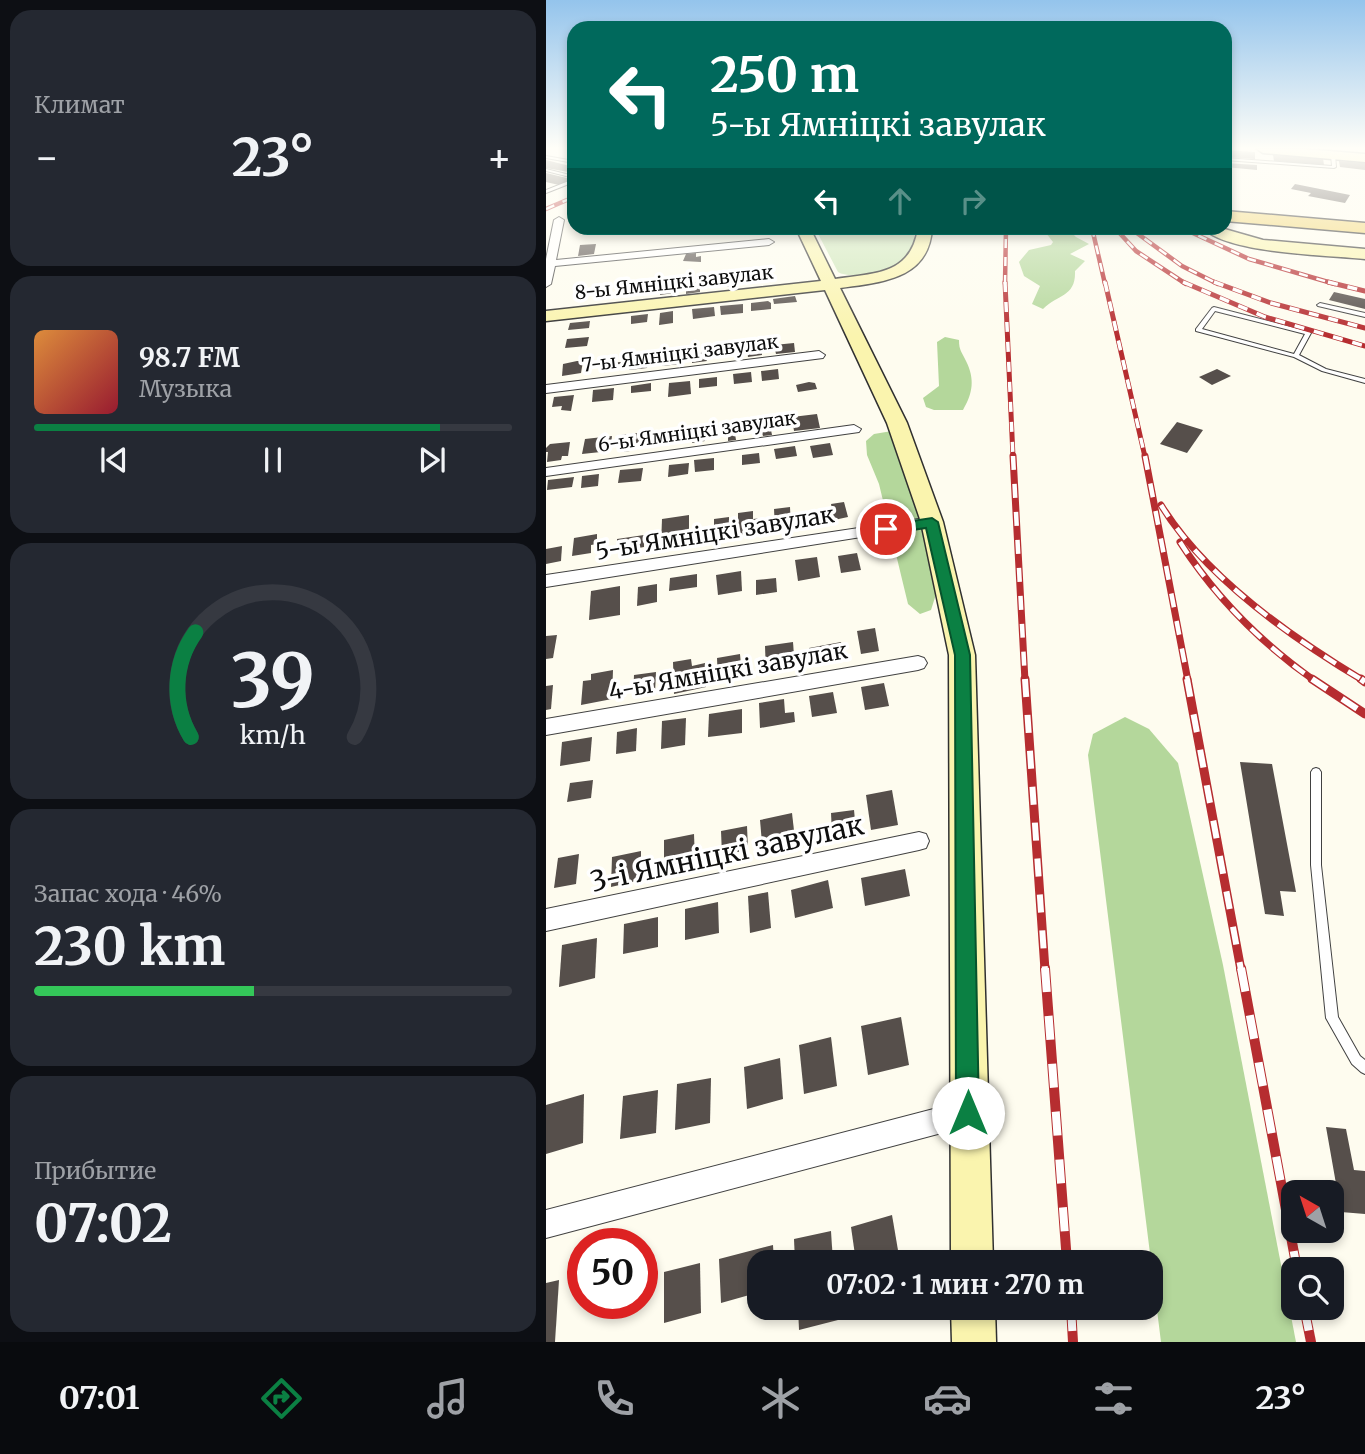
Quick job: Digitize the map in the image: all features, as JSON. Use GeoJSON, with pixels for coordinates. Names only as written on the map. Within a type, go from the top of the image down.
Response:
{"type":"FeatureCollection","features":[{"type":"Feature","properties":{"kind":"main road"},"geometry":{"type":"LineString","coordinates":[[1232,213],[1365,221]]}},
{"type":"Feature","properties":{"kind":"main road"},"geometry":{"type":"LineString","coordinates":[[1232,213],[1365,228]]}},
{"type":"Feature","properties":{"kind":"main road"},"geometry":{"type":"LineString","coordinates":[[805,235],[818,286],[897,423],[932,522],[962,655],[972,1250]]}},
{"type":"Feature","properties":{"kind":"main road","name":"8-ы Ямніцкі завулак"},"geometry":{"type":"LineString","coordinates":[[546,316],[876,278],[902,270],[917,259],[924,244],[925,235]]}},
{"type":"Feature","properties":{"kind":"main road"},"geometry":{"type":"LineString","coordinates":[[1228,235],[1256,242],[1365,254]]}},
{"type":"Feature","properties":{"kind":"main road"},"geometry":{"type":"LineString","coordinates":[[973,1320],[974,1342]]}},
{"type":"Feature","properties":{"kind":"street"},"geometry":{"type":"LineString","coordinates":[[546,284],[548,263],[564,218]]}},
{"type":"Feature","properties":{"kind":"street"},"geometry":{"type":"LineString","coordinates":[[548,263],[769,242]]}},
{"type":"Feature","properties":{"kind":"street","name":"7-ы Ямніцкі завулак"},"geometry":{"type":"LineString","coordinates":[[546,388],[819,355]]}},
{"type":"Feature","properties":{"kind":"street","name":"6-ы Ямніцкі завулак"},"geometry":{"type":"LineString","coordinates":[[546,471],[854,429]]}},
{"type":"Feature","properties":{"kind":"street","name":"5-ы Ямніцкі завулак"},"geometry":{"type":"LineString","coordinates":[[546,581],[932,522]]}},
{"type":"Feature","properties":{"kind":"street","name":"4-ы Ямніцкі завулак"},"geometry":{"type":"LineString","coordinates":[[546,727],[918,663]]}},
{"type":"Feature","properties":{"kind":"street","name":"3-і Ямніцкі завулак"},"geometry":{"type":"LineString","coordinates":[[546,920],[919,841]]}},
{"type":"Feature","properties":{"kind":"street"},"geometry":{"type":"LineString","coordinates":[[546,1224],[968,1113]]}},
{"type":"Feature","properties":{"kind":"lane"},"geometry":{"type":"LineString","coordinates":[[1320,305],[1365,315]]}},
{"type":"Feature","properties":{"kind":"lane"},"geometry":{"type":"LineString","coordinates":[[1296,356],[1308,333],[1214,309],[1198,330],[1296,356],[1324,370],[1365,381]]}},
{"type":"Feature","properties":{"kind":"lane"},"geometry":{"type":"LineString","coordinates":[[1316,772],[1315,865],[1332,1018],[1356,1060],[1365,1068]]}},
{"type":"Feature","properties":{"kind":"green space"},"geometry":{"type":"Polygon","coordinates":[[[819,235],[914,235],[910,254],[886,269],[854,275],[838,272],[819,235]]]}},
{"type":"Feature","properties":{"kind":"green space"},"geometry":{"type":"Polygon","coordinates":[[[1048,235],[1074,235],[1089,244],[1070,254],[1085,261],[1075,271],[1073,286],[1043,309],[1032,304],[1040,286],[1024,276],[1019,262],[1029,250],[1051,245],[1053,242],[1048,235]]]}},
{"type":"Feature","properties":{"kind":"green space"},"geometry":{"type":"Polygon","coordinates":[[[945,337],[959,340],[971,374],[971,392],[963,410],[934,410],[926,407],[923,398],[939,386],[937,342],[945,337]]]}},
{"type":"Feature","properties":{"kind":"green space"},"geometry":{"type":"Polygon","coordinates":[[[892,431],[902,438],[938,588],[931,610],[920,614],[908,604],[879,484],[867,455],[866,441],[874,434],[892,431]]]}},
{"type":"Feature","properties":{"kind":"green space"},"geometry":{"type":"Polygon","coordinates":[[[1125,717],[1149,729],[1178,763],[1223,965],[1281,1265],[1281,1320],[1292,1320],[1296,1342],[1161,1342],[1158,1320],[1163,1320],[1163,1250],[1150,1250],[1088,755],[1093,734],[1125,717]]]}},
{"type":"Feature","properties":{"kind":"building"},"geometry":{"type":"Polygon","coordinates":[[[596,244],[594,254],[578,256],[580,245],[596,244]]]}},
{"type":"Feature","properties":{"kind":"building"},"geometry":{"type":"Polygon","coordinates":[[[696,253],[696,257],[701,256],[701,262],[683,261],[686,254],[696,253]]]}},
{"type":"Feature","properties":{"kind":"building"},"geometry":{"type":"Polygon","coordinates":[[[721,275],[722,278],[731,277],[733,287],[714,285],[712,276],[721,275]]]}},
{"type":"Feature","properties":{"kind":"building"},"geometry":{"type":"Polygon","coordinates":[[[700,282],[700,292],[686,294],[686,284],[700,282]]]}},
{"type":"Feature","properties":{"kind":"building"},"geometry":{"type":"Polygon","coordinates":[[[674,284],[674,293],[660,295],[660,285],[674,284]]]}},
{"type":"Feature","properties":{"kind":"building"},"geometry":{"type":"Polygon","coordinates":[[[1334,292],[1365,299],[1365,309],[1329,300],[1334,292]]]}},
{"type":"Feature","properties":{"kind":"building"},"geometry":{"type":"Polygon","coordinates":[[[795,296],[797,302],[774,304],[773,299],[795,296]]]}},
{"type":"Feature","properties":{"kind":"building"},"geometry":{"type":"Polygon","coordinates":[[[751,303],[771,303],[771,309],[751,311],[751,303]]]}},
{"type":"Feature","properties":{"kind":"building"},"geometry":{"type":"Polygon","coordinates":[[[743,304],[743,313],[721,315],[720,306],[743,304]]]}},
{"type":"Feature","properties":{"kind":"building"},"geometry":{"type":"Polygon","coordinates":[[[714,307],[715,316],[693,319],[692,309],[714,307]]]}},
{"type":"Feature","properties":{"kind":"building"},"geometry":{"type":"Polygon","coordinates":[[[673,311],[673,323],[659,325],[660,313],[673,311]]]}},
{"type":"Feature","properties":{"kind":"building"},"geometry":{"type":"Polygon","coordinates":[[[648,314],[647,322],[631,324],[631,316],[648,314]]]}},
{"type":"Feature","properties":{"kind":"building"},"geometry":{"type":"Polygon","coordinates":[[[590,321],[589,328],[568,330],[570,323],[590,321]]]}},
{"type":"Feature","properties":{"kind":"building"},"geometry":{"type":"Polygon","coordinates":[[[589,337],[587,346],[565,348],[567,339],[589,337]]]}},
{"type":"Feature","properties":{"kind":"building"},"geometry":{"type":"Polygon","coordinates":[[[794,343],[795,352],[776,354],[774,345],[794,343]]]}},
{"type":"Feature","properties":{"kind":"building"},"geometry":{"type":"Polygon","coordinates":[[[761,344],[762,355],[748,357],[746,345],[761,344]]]}},
{"type":"Feature","properties":{"kind":"building"},"geometry":{"type":"Polygon","coordinates":[[[681,351],[680,364],[662,366],[663,353],[681,351]]]}},
{"type":"Feature","properties":{"kind":"building"},"geometry":{"type":"Polygon","coordinates":[[[706,352],[707,361],[692,363],[692,354],[706,352]]]}},
{"type":"Feature","properties":{"kind":"building"},"geometry":{"type":"Polygon","coordinates":[[[648,358],[647,368],[629,370],[630,360],[648,358]]]}},
{"type":"Feature","properties":{"kind":"building"},"geometry":{"type":"Polygon","coordinates":[[[583,361],[581,373],[562,376],[563,364],[583,361]]]}},
{"type":"Feature","properties":{"kind":"building"},"geometry":{"type":"Polygon","coordinates":[[[621,362],[620,369],[601,373],[603,363],[621,362]]]}},
{"type":"Feature","properties":{"kind":"building"},"geometry":{"type":"Polygon","coordinates":[[[778,369],[779,379],[762,381],[761,371],[778,369]]]}},
{"type":"Feature","properties":{"kind":"building"},"geometry":{"type":"Polygon","coordinates":[[[1217,369],[1231,376],[1212,385],[1199,377],[1217,369]]]}},
{"type":"Feature","properties":{"kind":"building"},"geometry":{"type":"Polygon","coordinates":[[[751,372],[752,382],[734,384],[733,374],[751,372]]]}},
{"type":"Feature","properties":{"kind":"building"},"geometry":{"type":"Polygon","coordinates":[[[717,377],[717,386],[699,388],[699,379],[717,377]]]}},
{"type":"Feature","properties":{"kind":"building"},"geometry":{"type":"Polygon","coordinates":[[[690,381],[691,394],[668,397],[669,383],[690,381]]]}},
{"type":"Feature","properties":{"kind":"building"},"geometry":{"type":"Polygon","coordinates":[[[651,383],[651,391],[631,393],[631,386],[651,383]]]}},
{"type":"Feature","properties":{"kind":"building"},"geometry":{"type":"Polygon","coordinates":[[[815,383],[817,389],[798,392],[796,385],[815,383]]]}},
{"type":"Feature","properties":{"kind":"building"},"geometry":{"type":"Polygon","coordinates":[[[614,388],[613,400],[592,402],[593,390],[614,388]]]}},
{"type":"Feature","properties":{"kind":"building"},"geometry":{"type":"Polygon","coordinates":[[[574,395],[571,411],[561,410],[562,406],[552,407],[554,397],[574,395]]]}},
{"type":"Feature","properties":{"kind":"building"},"geometry":{"type":"Polygon","coordinates":[[[817,414],[820,428],[794,431],[792,417],[817,414]]]}},
{"type":"Feature","properties":{"kind":"building"},"geometry":{"type":"Polygon","coordinates":[[[734,422],[734,425],[748,423],[749,429],[746,429],[747,433],[735,434],[736,440],[728,441],[728,435],[723,436],[722,424],[734,422]]]}},
{"type":"Feature","properties":{"kind":"building"},"geometry":{"type":"Polygon","coordinates":[[[1177,422],[1203,430],[1187,453],[1160,444],[1177,422]]]}},
{"type":"Feature","properties":{"kind":"building"},"geometry":{"type":"Polygon","coordinates":[[[774,423],[776,429],[771,430],[772,435],[763,436],[760,426],[774,423]]]}},
{"type":"Feature","properties":{"kind":"building"},"geometry":{"type":"Polygon","coordinates":[[[709,429],[709,438],[692,443],[692,433],[709,429]]]}},
{"type":"Feature","properties":{"kind":"building"},"geometry":{"type":"Polygon","coordinates":[[[686,430],[681,443],[665,445],[666,432],[686,430]]]}},
{"type":"Feature","properties":{"kind":"building"},"geometry":{"type":"Polygon","coordinates":[[[654,431],[654,442],[630,445],[630,451],[620,452],[621,435],[654,431]]]}},
{"type":"Feature","properties":{"kind":"building"},"geometry":{"type":"Polygon","coordinates":[[[612,436],[610,451],[582,454],[585,439],[612,436]]]}},
{"type":"Feature","properties":{"kind":"building"},"geometry":{"type":"Polygon","coordinates":[[[570,442],[568,456],[547,462],[546,448],[550,444],[570,442]]]}},
{"type":"Feature","properties":{"kind":"building"},"geometry":{"type":"Polygon","coordinates":[[[830,443],[833,455],[813,458],[810,446],[830,443]]]}},
{"type":"Feature","properties":{"kind":"building"},"geometry":{"type":"Polygon","coordinates":[[[795,446],[797,456],[776,459],[774,449],[795,446]]]}},
{"type":"Feature","properties":{"kind":"building"},"geometry":{"type":"Polygon","coordinates":[[[759,453],[760,463],[742,465],[742,455],[759,453]]]}},
{"type":"Feature","properties":{"kind":"building"},"geometry":{"type":"Polygon","coordinates":[[[714,458],[714,470],[695,472],[694,460],[714,458]]]}},
{"type":"Feature","properties":{"kind":"building"},"geometry":{"type":"Polygon","coordinates":[[[689,463],[688,474],[668,477],[669,465],[689,463]]]}},
{"type":"Feature","properties":{"kind":"building"},"geometry":{"type":"Polygon","coordinates":[[[643,468],[641,481],[618,483],[620,470],[643,468]]]}},
{"type":"Feature","properties":{"kind":"building"},"geometry":{"type":"Polygon","coordinates":[[[599,474],[598,486],[581,488],[582,476],[599,474]]]}},
{"type":"Feature","properties":{"kind":"building"},"geometry":{"type":"Polygon","coordinates":[[[574,477],[572,487],[547,490],[548,480],[574,477]]]}},
{"type":"Feature","properties":{"kind":"building"},"geometry":{"type":"Polygon","coordinates":[[[844,502],[848,517],[834,520],[831,504],[844,502]]]}},
{"type":"Feature","properties":{"kind":"building"},"geometry":{"type":"Polygon","coordinates":[[[790,507],[791,527],[775,529],[774,509],[790,507]]]}},
{"type":"Feature","properties":{"kind":"building"},"geometry":{"type":"Polygon","coordinates":[[[753,511],[753,519],[763,518],[764,532],[738,535],[738,513],[753,511]]]}},
{"type":"Feature","properties":{"kind":"building"},"geometry":{"type":"Polygon","coordinates":[[[689,515],[689,542],[661,546],[662,519],[689,515]]]}},
{"type":"Feature","properties":{"kind":"building"},"geometry":{"type":"Polygon","coordinates":[[[729,517],[729,535],[714,537],[714,519],[729,517]]]}},
{"type":"Feature","properties":{"kind":"building"},"geometry":{"type":"Polygon","coordinates":[[[597,534],[597,544],[591,545],[591,553],[572,556],[574,538],[597,534]]]}},
{"type":"Feature","properties":{"kind":"building"},"geometry":{"type":"Polygon","coordinates":[[[644,535],[644,547],[617,552],[617,539],[644,535]]]}},
{"type":"Feature","properties":{"kind":"building"},"geometry":{"type":"Polygon","coordinates":[[[562,546],[561,561],[546,564],[546,549],[562,546]]]}},
{"type":"Feature","properties":{"kind":"building"},"geometry":{"type":"Polygon","coordinates":[[[857,553],[861,570],[841,573],[838,556],[857,553]]]}},
{"type":"Feature","properties":{"kind":"building"},"geometry":{"type":"Polygon","coordinates":[[[817,557],[820,577],[798,581],[795,560],[817,557]]]}},
{"type":"Feature","properties":{"kind":"building"},"geometry":{"type":"Polygon","coordinates":[[[741,571],[742,591],[718,595],[716,575],[741,571]]]}},
{"type":"Feature","properties":{"kind":"building"},"geometry":{"type":"Polygon","coordinates":[[[697,574],[697,587],[669,591],[670,578],[697,574]]]}},
{"type":"Feature","properties":{"kind":"building"},"geometry":{"type":"Polygon","coordinates":[[[776,578],[777,592],[756,595],[756,580],[776,578]]]}},
{"type":"Feature","properties":{"kind":"building"},"geometry":{"type":"Polygon","coordinates":[[[657,584],[657,602],[637,606],[638,587],[657,584]]]}},
{"type":"Feature","properties":{"kind":"building"},"geometry":{"type":"Polygon","coordinates":[[[620,586],[620,615],[589,620],[591,591],[620,586]]]}},
{"type":"Feature","properties":{"kind":"building"},"geometry":{"type":"Polygon","coordinates":[[[875,628],[879,651],[861,654],[857,631],[875,628]]]}},
{"type":"Feature","properties":{"kind":"building"},"geometry":{"type":"Polygon","coordinates":[[[557,635],[553,658],[546,659],[546,636],[557,635]]]}},
{"type":"Feature","properties":{"kind":"building"},"geometry":{"type":"Polygon","coordinates":[[[793,642],[795,669],[766,674],[765,646],[793,642]]]}},
{"type":"Feature","properties":{"kind":"building"},"geometry":{"type":"Polygon","coordinates":[[[841,642],[845,660],[812,666],[809,648],[841,642]]]}},
{"type":"Feature","properties":{"kind":"building"},"geometry":{"type":"Polygon","coordinates":[[[740,654],[742,677],[718,681],[717,658],[740,654]]]}},
{"type":"Feature","properties":{"kind":"building"},"geometry":{"type":"Polygon","coordinates":[[[691,659],[692,666],[705,663],[706,687],[674,694],[673,662],[691,659]]]}},
{"type":"Feature","properties":{"kind":"building"},"geometry":{"type":"Polygon","coordinates":[[[613,670],[612,699],[581,705],[583,681],[591,680],[591,674],[613,670]]]}},
{"type":"Feature","properties":{"kind":"building"},"geometry":{"type":"Polygon","coordinates":[[[656,672],[655,693],[633,697],[634,675],[656,672]]]}},
{"type":"Feature","properties":{"kind":"building"},"geometry":{"type":"Polygon","coordinates":[[[884,683],[889,706],[865,710],[861,687],[884,683]]]}},
{"type":"Feature","properties":{"kind":"building"},"geometry":{"type":"Polygon","coordinates":[[[553,685],[551,709],[546,710],[546,686],[553,685]]]}},
{"type":"Feature","properties":{"kind":"building"},"geometry":{"type":"Polygon","coordinates":[[[833,692],[837,713],[812,717],[809,696],[833,692]]]}},
{"type":"Feature","properties":{"kind":"building"},"geometry":{"type":"Polygon","coordinates":[[[784,699],[785,713],[794,712],[795,722],[760,728],[759,703],[784,699]]]}},
{"type":"Feature","properties":{"kind":"building"},"geometry":{"type":"Polygon","coordinates":[[[742,709],[742,733],[708,737],[709,714],[742,709]]]}},
{"type":"Feature","properties":{"kind":"building"},"geometry":{"type":"Polygon","coordinates":[[[686,718],[685,745],[661,749],[662,721],[686,718]]]}},
{"type":"Feature","properties":{"kind":"building"},"geometry":{"type":"Polygon","coordinates":[[[637,728],[636,751],[616,754],[617,732],[637,728]]]}},
{"type":"Feature","properties":{"kind":"building"},"geometry":{"type":"Polygon","coordinates":[[[592,737],[590,761],[560,766],[562,742],[592,737]]]}},
{"type":"Feature","properties":{"kind":"building"},"geometry":{"type":"Polygon","coordinates":[[[1240,762],[1272,764],[1296,892],[1280,891],[1284,916],[1265,914],[1240,762]]]}},
{"type":"Feature","properties":{"kind":"building"},"geometry":{"type":"Polygon","coordinates":[[[593,780],[591,798],[567,802],[570,783],[593,780]]]}},
{"type":"Feature","properties":{"kind":"building"},"geometry":{"type":"Polygon","coordinates":[[[892,790],[898,825],[871,830],[866,795],[892,790]]]}},
{"type":"Feature","properties":{"kind":"building"},"geometry":{"type":"Polygon","coordinates":[[[854,810],[856,831],[832,834],[831,813],[854,810]]]}},
{"type":"Feature","properties":{"kind":"building"},"geometry":{"type":"Polygon","coordinates":[[[792,813],[796,848],[763,855],[760,820],[792,813]]]}},
{"type":"Feature","properties":{"kind":"building"},"geometry":{"type":"Polygon","coordinates":[[[747,826],[748,850],[722,855],[721,831],[747,826]]]}},
{"type":"Feature","properties":{"kind":"building"},"geometry":{"type":"Polygon","coordinates":[[[694,834],[695,861],[664,868],[664,840],[694,834]]]}},
{"type":"Feature","properties":{"kind":"building"},"geometry":{"type":"Polygon","coordinates":[[[641,851],[641,880],[611,887],[612,857],[641,851]]]}},
{"type":"Feature","properties":{"kind":"building"},"geometry":{"type":"Polygon","coordinates":[[[579,854],[576,884],[554,888],[558,858],[579,854]]]}},
{"type":"Feature","properties":{"kind":"building"},"geometry":{"type":"Polygon","coordinates":[[[905,869],[910,896],[865,906],[861,878],[905,869]]]}},
{"type":"Feature","properties":{"kind":"building"},"geometry":{"type":"Polygon","coordinates":[[[828,880],[833,908],[795,918],[791,890],[828,880]]]}},
{"type":"Feature","properties":{"kind":"building"},"geometry":{"type":"Polygon","coordinates":[[[768,892],[771,928],[750,933],[748,896],[768,892]]]}},
{"type":"Feature","properties":{"kind":"building"},"geometry":{"type":"Polygon","coordinates":[[[718,902],[719,933],[685,940],[685,909],[718,902]]]}},
{"type":"Feature","properties":{"kind":"building"},"geometry":{"type":"Polygon","coordinates":[[[658,917],[658,947],[623,954],[624,924],[658,917]]]}},
{"type":"Feature","properties":{"kind":"building"},"geometry":{"type":"Polygon","coordinates":[[[597,938],[595,978],[559,987],[562,945],[597,938]]]}},
{"type":"Feature","properties":{"kind":"building"},"geometry":{"type":"Polygon","coordinates":[[[901,1017],[909,1065],[868,1075],[861,1026],[901,1017]]]}},
{"type":"Feature","properties":{"kind":"building"},"geometry":{"type":"Polygon","coordinates":[[[831,1037],[837,1086],[804,1094],[799,1045],[831,1037]]]}},
{"type":"Feature","properties":{"kind":"building"},"geometry":{"type":"Polygon","coordinates":[[[780,1058],[783,1099],[747,1109],[744,1067],[780,1058]]]}},
{"type":"Feature","properties":{"kind":"building"},"geometry":{"type":"Polygon","coordinates":[[[711,1078],[710,1123],[675,1130],[677,1084],[711,1078]]]}},
{"type":"Feature","properties":{"kind":"building"},"geometry":{"type":"Polygon","coordinates":[[[658,1090],[656,1133],[620,1139],[623,1096],[658,1090]]]}},
{"type":"Feature","properties":{"kind":"building"},"geometry":{"type":"Polygon","coordinates":[[[584,1094],[583,1143],[546,1154],[546,1105],[584,1094]]]}},
{"type":"Feature","properties":{"kind":"building"},"geometry":{"type":"Polygon","coordinates":[[[1326,1127],[1346,1129],[1354,1170],[1365,1171],[1365,1214],[1344,1212],[1344,1180],[1335,1180],[1326,1127]]]}},
{"type":"Feature","properties":{"kind":"building"},"geometry":{"type":"Polygon","coordinates":[[[892,1215],[898,1250],[854,1250],[851,1227],[892,1215]]]}},
{"type":"Feature","properties":{"kind":"building"},"geometry":{"type":"Polygon","coordinates":[[[831,1231],[832,1250],[794,1250],[794,1239],[831,1231]]]}},
{"type":"Feature","properties":{"kind":"building"},"geometry":{"type":"Polygon","coordinates":[[[773,1245],[773,1250],[754,1250],[773,1245]]]}},
{"type":"Feature","properties":{"kind":"building"},"geometry":{"type":"Polygon","coordinates":[[[747,1252],[747,1296],[721,1303],[719,1259],[747,1252]]]}},
{"type":"Feature","properties":{"kind":"building"},"geometry":{"type":"Polygon","coordinates":[[[700,1263],[701,1313],[664,1323],[664,1272],[700,1263]]]}},
{"type":"Feature","properties":{"kind":"building"},"geometry":{"type":"Polygon","coordinates":[[[559,1280],[555,1342],[546,1342],[546,1283],[559,1280]]]}},
{"type":"Feature","properties":{"kind":"building"},"geometry":{"type":"Polygon","coordinates":[[[799,1320],[838,1320],[799,1330],[799,1320]]]}},
{"type":"Feature","properties":{"kind":"railway"},"geometry":{"type":"LineString","coordinates":[[1005,283],[1006,235]]}},
{"type":"Feature","properties":{"kind":"railway"},"geometry":{"type":"LineString","coordinates":[[1094,235],[1105,284]]}},
{"type":"Feature","properties":{"kind":"railway"},"geometry":{"type":"LineString","coordinates":[[1121,235],[1136,251],[1186,284]]}},
{"type":"Feature","properties":{"kind":"railway"},"geometry":{"type":"LineString","coordinates":[[1140,235],[1182,266],[1214,282]]}},
{"type":"Feature","properties":{"kind":"railway"},"geometry":{"type":"LineString","coordinates":[[1197,235],[1249,259],[1329,282]]}},
{"type":"Feature","properties":{"kind":"railway"},"geometry":{"type":"LineString","coordinates":[[1105,282],[1145,457]]}},
{"type":"Feature","properties":{"kind":"railway"},"geometry":{"type":"LineString","coordinates":[[1183,282],[1265,317],[1365,346]]}},
{"type":"Feature","properties":{"kind":"railway"},"geometry":{"type":"LineString","coordinates":[[1214,282],[1271,303],[1365,328]]}},
{"type":"Feature","properties":{"kind":"railway"},"geometry":{"type":"LineString","coordinates":[[1214,282],[1218,284]]}},
{"type":"Feature","properties":{"kind":"railway"},"geometry":{"type":"LineString","coordinates":[[1329,282],[1365,291]]}},
{"type":"Feature","properties":{"kind":"railway"},"geometry":{"type":"LineString","coordinates":[[1329,282],[1335,284]]}},
{"type":"Feature","properties":{"kind":"railway"},"geometry":{"type":"LineString","coordinates":[[1005,283],[1013,457]]}},
{"type":"Feature","properties":{"kind":"railway"},"geometry":{"type":"LineString","coordinates":[[1013,456],[1025,681]]}},
{"type":"Feature","properties":{"kind":"railway"},"geometry":{"type":"LineString","coordinates":[[1145,456],[1188,681]]}},
{"type":"Feature","properties":{"kind":"railway"},"geometry":{"type":"LineString","coordinates":[[1161,505],[1201,557],[1252,604],[1362,680]]}},
{"type":"Feature","properties":{"kind":"railway"},"geometry":{"type":"LineString","coordinates":[[1180,542],[1224,601],[1276,651],[1315,681]]}},
{"type":"Feature","properties":{"kind":"railway"},"geometry":{"type":"LineString","coordinates":[[1025,679],[1045,970]]}},
{"type":"Feature","properties":{"kind":"railway"},"geometry":{"type":"LineString","coordinates":[[1187,679],[1241,970]]}},
{"type":"Feature","properties":{"kind":"railway"},"geometry":{"type":"LineString","coordinates":[[1362,680],[1365,682]]}},
{"type":"Feature","properties":{"kind":"railway"},"geometry":{"type":"LineString","coordinates":[[1315,681],[1365,714]]}},
{"type":"Feature","properties":{"kind":"railway"},"geometry":{"type":"LineString","coordinates":[[1045,968],[1066,1250]]}},
{"type":"Feature","properties":{"kind":"railway"},"geometry":{"type":"LineString","coordinates":[[1241,968],[1295,1257]]}},
{"type":"Feature","properties":{"kind":"railway"},"geometry":{"type":"LineString","coordinates":[[1072,1320],[1073,1342]]}},
{"type":"Feature","properties":{"kind":"railway"},"geometry":{"type":"LineString","coordinates":[[1307,1320],[1311,1342]]}},
{"type":"Feature","properties":{"kind":"route"},"geometry":{"type":"LineString","coordinates":[[886,529],[932,522],[962,655],[968,1113]]}}]}
